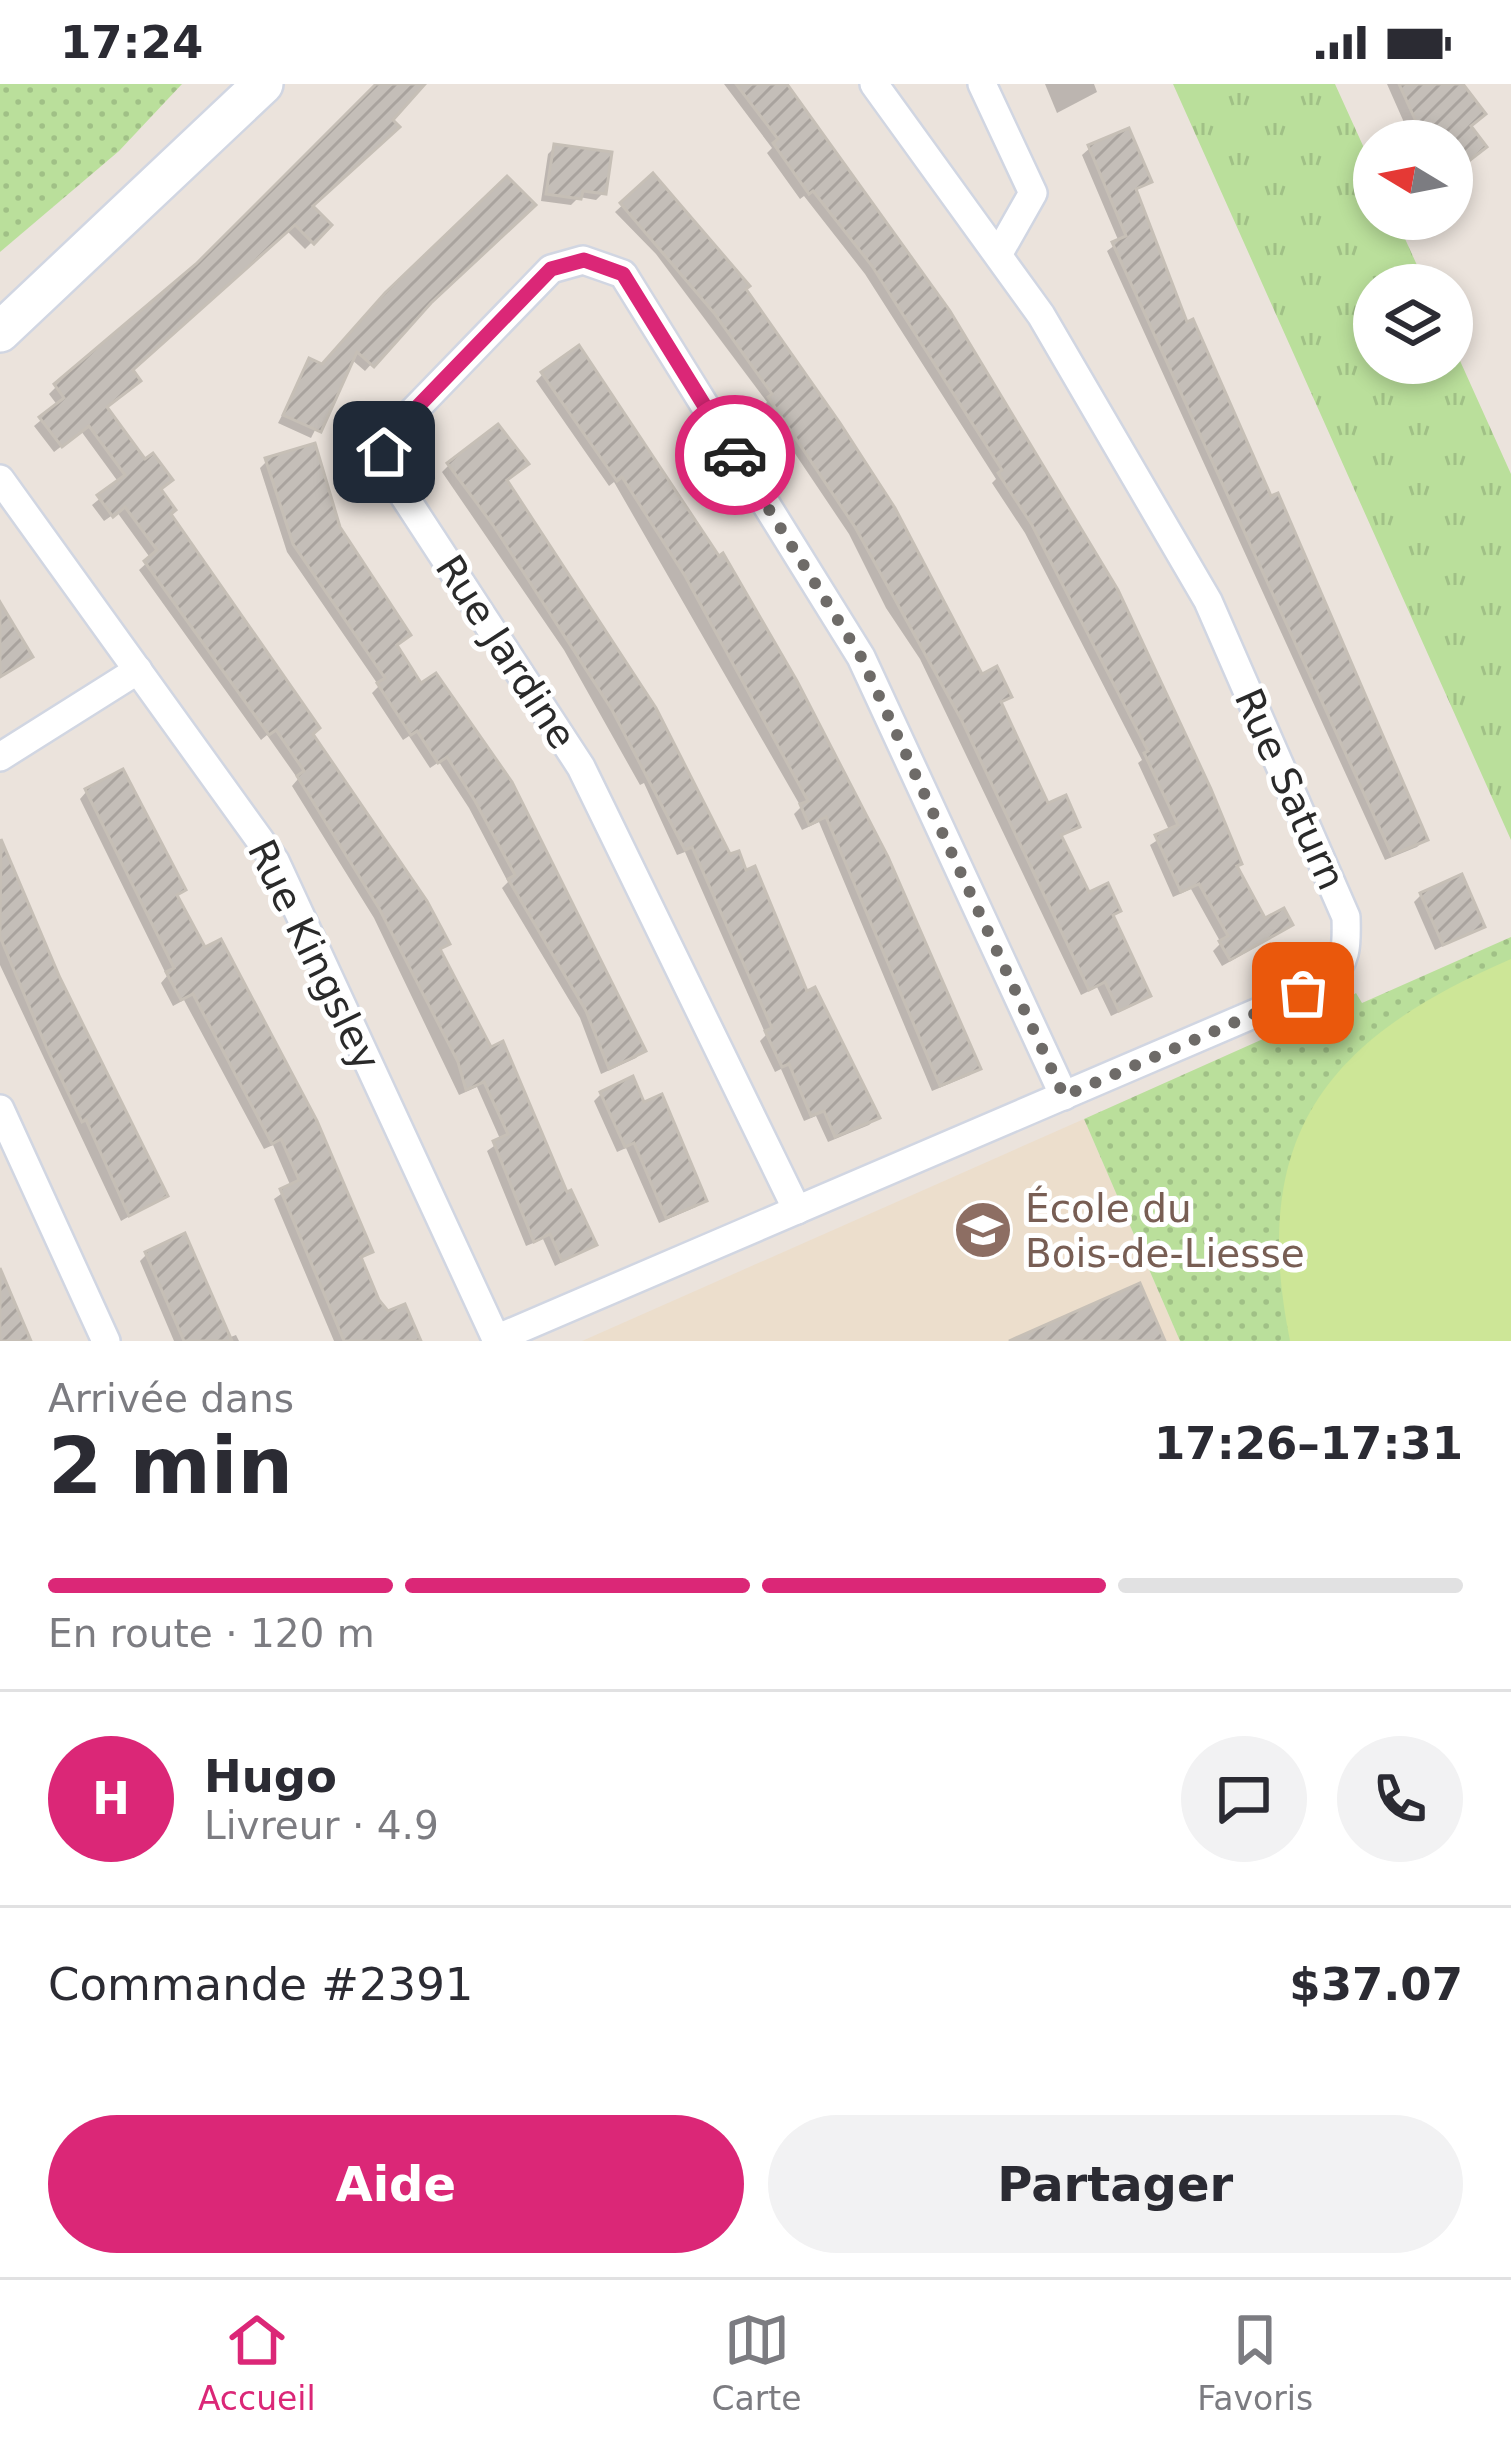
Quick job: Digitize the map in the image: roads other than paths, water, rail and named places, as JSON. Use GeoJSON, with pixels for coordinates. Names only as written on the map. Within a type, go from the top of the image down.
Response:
{"type":"FeatureCollection","features":[{"type":"Feature","properties":{"kind":"street"},"geometry":{"type":"LineString","coordinates":[[0,332],[14,308],[142,203],[263,84]]}},
{"type":"Feature","properties":{"kind":"street","name":"Rue Saturn"},"geometry":{"type":"LineString","coordinates":[[497,1340],[1326,983],[1341,968],[1347,950],[1346,917],[1208,601],[999,253],[874,84]]}},
{"type":"Feature","properties":{"kind":"street"},"geometry":{"type":"LineString","coordinates":[[982,84],[1033,193],[999,253]]}},
{"type":"Feature","properties":{"kind":"street","name":"Rue Jardine"},"geometry":{"type":"LineString","coordinates":[[797,1210],[581,767],[391,476],[384,452],[398,427],[551,269],[584,260],[623,274],[861,657],[1064,1096]]}},
{"type":"Feature","properties":{"kind":"street","name":"Rue Kingsley"},"geometry":{"type":"LineString","coordinates":[[0,479],[275,861],[497,1340]]}},
{"type":"Feature","properties":{"kind":"street"},"geometry":{"type":"LineString","coordinates":[[0,757],[138,670]]}},
{"type":"Feature","properties":{"kind":"street"},"geometry":{"type":"LineString","coordinates":[[0,1109],[106,1341]]}},
{"type":"Feature","properties":{"kind":"place","name":"École du Bois-de-Liesse"},"geometry":{"type":"Point","coordinates":[983,1230]}}]}
